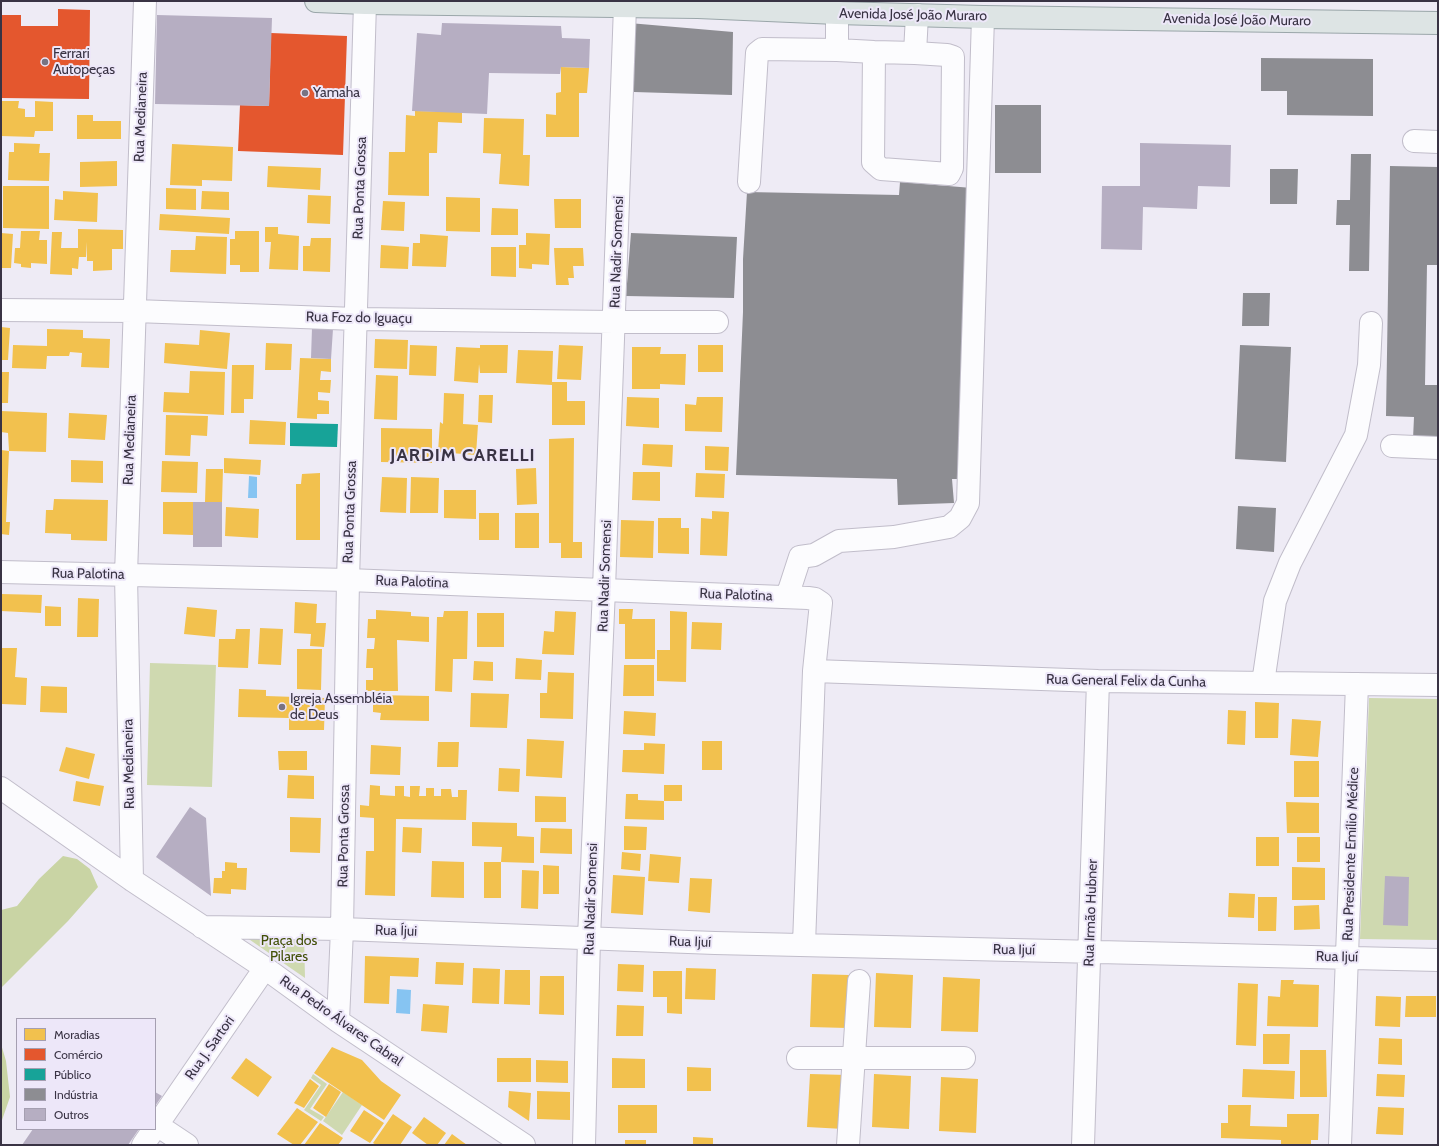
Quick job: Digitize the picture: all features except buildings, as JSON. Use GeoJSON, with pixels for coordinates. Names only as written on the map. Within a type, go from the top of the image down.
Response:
{"type":"FeatureCollection","features":[{"type":"Feature","properties":{"kind":"main road","name":"Avenida José João Muraro"},"geometry":{"type":"LineString","coordinates":[[316,1],[365,3],[618,4],[983,17],[1438,24]]}},
{"type":"Feature","properties":{"kind":"street","name":"Rua Medianeira"},"geometry":{"type":"LineString","coordinates":[[132,880],[126,575],[145,1]]}},
{"type":"Feature","properties":{"kind":"street","name":"Rua Ponta Grossa"},"geometry":{"type":"LineString","coordinates":[[338,1021],[342,929],[348,580],[365,3]]}},
{"type":"Feature","properties":{"kind":"street","name":"Rua Nadir Somensi"},"geometry":{"type":"LineString","coordinates":[[584,1145],[589,938],[614,322],[618,4]]}},
{"type":"Feature","properties":{"kind":"street"},"geometry":{"type":"LineString","coordinates":[[837,13],[837,50]]}},
{"type":"Feature","properties":{"kind":"street"},"geometry":{"type":"LineString","coordinates":[[915,53],[917,15]]}},
{"type":"Feature","properties":{"kind":"street"},"geometry":{"type":"LineString","coordinates":[[787,597],[800,557],[814,555],[839,541],[894,537],[949,527],[960,518],[968,503],[983,17]]}},
{"type":"Feature","properties":{"kind":"street"},"geometry":{"type":"LineString","coordinates":[[748,182],[757,53],[762,49],[915,53],[947,55],[953,57],[952,168],[949,174],[881,169],[873,162],[874,52]]}},
{"type":"Feature","properties":{"kind":"street"},"geometry":{"type":"LineString","coordinates":[[1414,141],[1438,142]]}},
{"type":"Feature","properties":{"kind":"street","name":"Rua Foz do Iguaçu"},"geometry":{"type":"LineString","coordinates":[[1,310],[135,311],[356,319],[717,322]]}},
{"type":"Feature","properties":{"kind":"street"},"geometry":{"type":"LineString","coordinates":[[1263,683],[1275,600],[1290,563],[1356,436],[1369,365],[1371,323]]}},
{"type":"Feature","properties":{"kind":"street"},"geometry":{"type":"LineString","coordinates":[[1392,446],[1438,448]]}},
{"type":"Feature","properties":{"kind":"street","name":"Rua Palotina"},"geometry":{"type":"LineString","coordinates":[[1,572],[348,580],[808,598],[815,599],[821,604],[814,672]]}},
{"type":"Feature","properties":{"kind":"street"},"geometry":{"type":"LineString","coordinates":[[804,944],[814,672]]}},
{"type":"Feature","properties":{"kind":"street","name":"Rua General Felix da Cunha"},"geometry":{"type":"LineString","coordinates":[[814,672],[1098,681],[1438,685]]}},
{"type":"Feature","properties":{"kind":"street","name":"Rua Irmão Hubner"},"geometry":{"type":"LineString","coordinates":[[1083,1145],[1098,681]]}},
{"type":"Feature","properties":{"kind":"street","name":"Rua Presidente Emílio Médice"},"geometry":{"type":"LineString","coordinates":[[1340,1145],[1357,684]]}},
{"type":"Feature","properties":{"kind":"street","name":"Rua Pedro Álvares Cabral"},"geometry":{"type":"LineString","coordinates":[[1,788],[132,880],[265,968],[502,1139],[524,1145]]}},
{"type":"Feature","properties":{"kind":"street","name":"Rua Íjui"},"geometry":{"type":"LineString","coordinates":[[202,927],[342,929],[589,938]]}},
{"type":"Feature","properties":{"kind":"street","name":"Rua Ijuí"},"geometry":{"type":"LineString","coordinates":[[589,938],[1438,960]]}},
{"type":"Feature","properties":{"kind":"street","name":"Rua J. Sartori"},"geometry":{"type":"LineString","coordinates":[[156,1127],[265,968]]}},
{"type":"Feature","properties":{"kind":"street"},"geometry":{"type":"LineString","coordinates":[[848,1145],[859,981]]}},
{"type":"Feature","properties":{"kind":"street"},"geometry":{"type":"LineString","coordinates":[[798,1058],[964,1058]]}},
{"type":"Feature","properties":{"kind":"street"},"geometry":{"type":"LineString","coordinates":[[156,1127],[187,1145]]}},
{"type":"Feature","properties":{"kind":"street","name":"Rua J. Sartori"},"geometry":{"type":"LineString","coordinates":[[143,1145],[154,1130]]}},
{"type":"Feature","properties":{"kind":"green space"},"geometry":{"type":"Polygon","coordinates":[[[150,663],[216,665],[212,787],[147,785],[150,663]]]}},
{"type":"Feature","properties":{"kind":"green space"},"geometry":{"type":"Polygon","coordinates":[[[1369,698],[1438,699],[1438,940],[1360,939],[1369,698]]]}},
{"type":"Feature","properties":{"kind":"green space"},"geometry":{"type":"Polygon","coordinates":[[[63,856],[77,859],[90,869],[98,887],[68,921],[1,988],[1,910],[17,906],[39,879],[63,856]]]}},
{"type":"Feature","properties":{"kind":"green space","name":"Praça dos Pilares"},"geometry":{"type":"Polygon","coordinates":[[[240,933],[304,933],[305,978],[240,933]]]}},
{"type":"Feature","properties":{"kind":"green space"},"geometry":{"type":"Polygon","coordinates":[[[1,1044],[6,1061],[10,1097],[1,1123],[1,1044]]]}},
{"type":"Feature","properties":{"kind":"green space"},"geometry":{"type":"Polygon","coordinates":[[[313,1074],[327,1084],[310,1109],[324,1117],[321,1121],[304,1110],[321,1085],[311,1078],[313,1074]]]}},
{"type":"Feature","properties":{"kind":"green space"},"geometry":{"type":"Polygon","coordinates":[[[343,1092],[362,1105],[342,1135],[323,1121],[343,1092]]]}},
{"type":"Feature","properties":{"kind":"water"},"geometry":{"type":"Polygon","coordinates":[[[249,476],[257,477],[257,498],[248,498],[249,476]]]}},
{"type":"Feature","properties":{"kind":"water"},"geometry":{"type":"Polygon","coordinates":[[[397,989],[411,990],[410,1014],[396,1013],[397,989]]]}},
{"type":"Feature","properties":{"kind":"place","name":"Ferrari Autopeças"},"geometry":{"type":"Point","coordinates":[45,62]}},
{"type":"Feature","properties":{"kind":"place","name":"Yamaha"},"geometry":{"type":"Point","coordinates":[305,93]}},
{"type":"Feature","properties":{"kind":"place","name":"Igreja Assembléia de Deus"},"geometry":{"type":"Point","coordinates":[282,707]}},
{"type":"Feature","properties":{"kind":"district","name":"JARDIM CARELLI"},"geometry":{"type":"Point","coordinates":[463,456]}}]}
